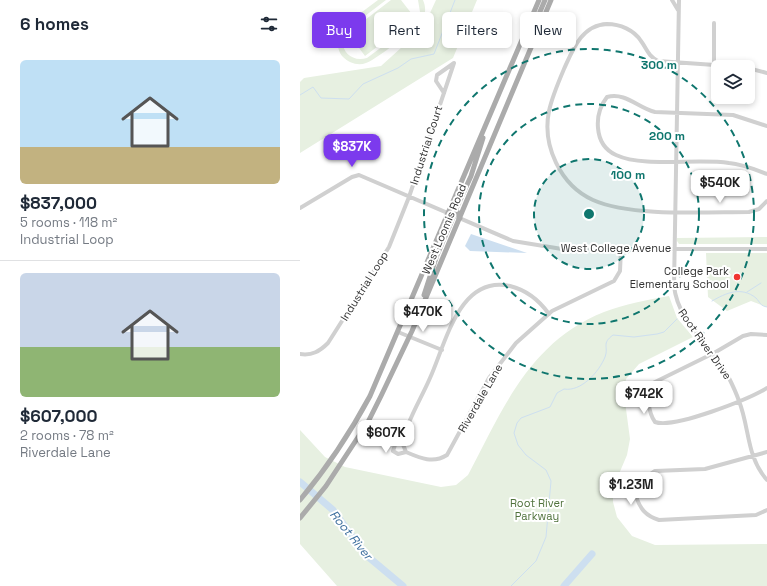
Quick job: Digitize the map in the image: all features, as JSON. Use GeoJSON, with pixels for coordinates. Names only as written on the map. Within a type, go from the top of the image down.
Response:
{"type":"FeatureCollection","features":[{"type":"Feature","properties":{"kind":"main road","name":"West Loomis Road"},"geometry":{"type":"LineString","coordinates":[[300,500],[319,477],[360,414],[398,332],[539,0]]}},
{"type":"Feature","properties":{"kind":"main road"},"geometry":{"type":"LineString","coordinates":[[540,12],[545,0]]}},
{"type":"Feature","properties":{"kind":"main road","name":"West Loomis Road"},"geometry":{"type":"LineString","coordinates":[[546,12],[551,0]]}},
{"type":"Feature","properties":{"kind":"main road","name":"West Loomis Road"},"geometry":{"type":"LineString","coordinates":[[302,516],[329,482],[368,422],[410,336],[531,48]]}},
{"type":"Feature","properties":{"kind":"main road"},"geometry":{"type":"LineString","coordinates":[[460,218],[456,209],[476,162],[485,126]]}},
{"type":"Feature","properties":{"kind":"main road"},"geometry":{"type":"LineString","coordinates":[[420,312],[428,281],[452,220],[448,212]]}},
{"type":"Feature","properties":{"kind":"street"},"geometry":{"type":"LineString","coordinates":[[672,0],[678,14]]}},
{"type":"Feature","properties":{"kind":"street","name":"Root River Drive"},"geometry":{"type":"LineString","coordinates":[[679,0],[674,286],[679,308],[689,324],[714,353],[728,376],[740,401],[752,456],[755,464],[767,480]]}},
{"type":"Feature","properties":{"kind":"street"},"geometry":{"type":"LineString","coordinates":[[714,23],[714,60]]}},
{"type":"Feature","properties":{"kind":"street"},"geometry":{"type":"LineString","coordinates":[[711,64],[658,61],[650,57],[641,40],[632,32],[620,26],[597,26],[586,31],[574,47],[553,95],[547,128],[550,147],[555,160],[562,174],[582,193],[592,200],[626,209],[749,212],[759,209],[767,202]]}},
{"type":"Feature","properties":{"kind":"street","name":"Industrial Court"},"geometry":{"type":"LineString","coordinates":[[409,196],[444,94],[454,63],[437,75],[436,81],[444,94]]}},
{"type":"Feature","properties":{"kind":"street"},"geometry":{"type":"LineString","coordinates":[[755,70],[767,73]]}},
{"type":"Feature","properties":{"kind":"street"},"geometry":{"type":"LineString","coordinates":[[767,126],[733,115],[676,113],[646,110],[625,97],[614,95],[607,97],[602,103],[598,115],[599,137],[604,146],[616,155],[636,160],[728,162],[750,167],[767,174]]}},
{"type":"Feature","properties":{"kind":"street"},"geometry":{"type":"LineString","coordinates":[[300,208],[355,175],[448,212]]}},
{"type":"Feature","properties":{"kind":"street","name":"Industrial Loop"},"geometry":{"type":"LineString","coordinates":[[300,354],[307,355],[318,352],[328,343],[385,256],[409,196]]}},
{"type":"Feature","properties":{"kind":"street","name":"West College Avenue"},"geometry":{"type":"LineString","coordinates":[[448,212],[513,242],[562,249],[767,248]]}},
{"type":"Feature","properties":{"kind":"street","name":"Riverdale Lane"},"geometry":{"type":"LineString","coordinates":[[402,442],[395,445],[393,451],[398,454],[406,452],[420,458],[432,460],[440,459],[447,455],[486,383],[516,343],[549,314],[614,281],[620,271],[621,249]]}},
{"type":"Feature","properties":{"kind":"street"},"geometry":{"type":"LineString","coordinates":[[406,452],[402,442],[405,429],[460,309],[468,298],[477,291],[489,286],[505,285],[521,290],[535,298],[549,314]]}},
{"type":"Feature","properties":{"kind":"street"},"geometry":{"type":"LineString","coordinates":[[398,332],[442,350]]}},
{"type":"Feature","properties":{"kind":"street"},"geometry":{"type":"LineString","coordinates":[[767,335],[751,334],[743,336],[714,353],[651,384],[648,388],[648,393],[652,418],[659,424],[673,423],[740,401],[767,388]]}},
{"type":"Feature","properties":{"kind":"street"},"geometry":{"type":"LineString","coordinates":[[767,452],[705,469],[655,471],[642,480],[636,496],[643,511],[649,517],[659,520],[756,515],[767,510]]}},
{"type":"Feature","properties":{"kind":"green space"},"geometry":{"type":"Polygon","coordinates":[[[378,0],[386,0],[366,15],[366,12],[362,12],[378,0]]]}},
{"type":"Feature","properties":{"kind":"green space"},"geometry":{"type":"Polygon","coordinates":[[[391,0],[401,0],[410,12],[375,12],[391,0]]]}},
{"type":"Feature","properties":{"kind":"green space"},"geometry":{"type":"Polygon","coordinates":[[[418,0],[423,0],[425,12],[420,12],[418,0]]]}},
{"type":"Feature","properties":{"kind":"green space"},"geometry":{"type":"Polygon","coordinates":[[[436,0],[477,0],[472,12],[442,12],[442,48],[457,48],[453,58],[300,153],[300,82],[304,78],[381,66],[401,48],[434,48],[434,12],[430,12],[436,0]]]}},
{"type":"Feature","properties":{"kind":"green space"},"geometry":{"type":"Polygon","coordinates":[[[374,13],[374,48],[376,48],[365,56],[359,48],[366,48],[366,19],[374,13]]]}},
{"type":"Feature","properties":{"kind":"green space"},"geometry":{"type":"Polygon","coordinates":[[[339,48],[344,48],[349,55],[360,59],[367,58],[380,48],[390,48],[370,61],[360,64],[348,61],[343,57],[339,48]]]}},
{"type":"Feature","properties":{"kind":"green space"},"geometry":{"type":"Polygon","coordinates":[[[767,237],[767,244],[679,244],[677,241],[677,238],[767,237]]]}},
{"type":"Feature","properties":{"kind":"green space","name":"College Park Elementary School"},"geometry":{"type":"Polygon","coordinates":[[[706,253],[767,253],[767,307],[751,301],[727,311],[708,297],[706,253]]]}},
{"type":"Feature","properties":{"kind":"green space","name":"Root River Parkway"},"geometry":{"type":"Polygon","coordinates":[[[669,296],[677,318],[693,337],[639,364],[626,379],[624,394],[630,439],[627,455],[613,488],[613,502],[617,517],[632,536],[655,545],[767,544],[767,586],[337,586],[300,544],[300,430],[325,457],[345,467],[441,487],[456,485],[468,475],[493,426],[521,380],[537,359],[556,341],[578,325],[604,312],[628,304],[669,296]]]}},
{"type":"Feature","properties":{"kind":"water"},"geometry":{"type":"Polygon","coordinates":[[[471,234],[527,253],[470,251],[465,246],[471,234]]]}},
{"type":"Feature","properties":{"kind":"waterway"},"geometry":{"type":"LineString","coordinates":[[300,95],[313,87],[321,98],[349,99],[363,84],[398,68],[411,59],[434,54],[455,0]]}},
{"type":"Feature","properties":{"kind":"waterway"},"geometry":{"type":"LineString","coordinates":[[747,292],[761,283]]}},
{"type":"Feature","properties":{"kind":"waterway"},"geometry":{"type":"LineString","coordinates":[[712,301],[728,293],[745,292],[756,298],[761,305],[767,307]]}},
{"type":"Feature","properties":{"kind":"waterway"},"geometry":{"type":"LineString","coordinates":[[511,586],[536,561],[546,537],[551,481],[546,470],[526,455],[518,445],[514,433],[517,423],[521,418],[550,407],[557,393],[564,389],[577,387],[589,380],[602,363],[606,353],[606,343],[613,335],[634,337],[657,334],[664,332],[677,319]]}},
{"type":"Feature","properties":{"kind":"waterway","name":"Root River"},"geometry":{"type":"LineString","coordinates":[[300,482],[333,510],[366,555],[403,586]]}},
{"type":"Feature","properties":{"kind":"waterway","name":"Root River"},"geometry":{"type":"LineString","coordinates":[[564,586],[592,554]]}},
{"type":"Feature","properties":{"kind":"place","name":"College Park Elementary School"},"geometry":{"type":"Point","coordinates":[737,277]}}]}
